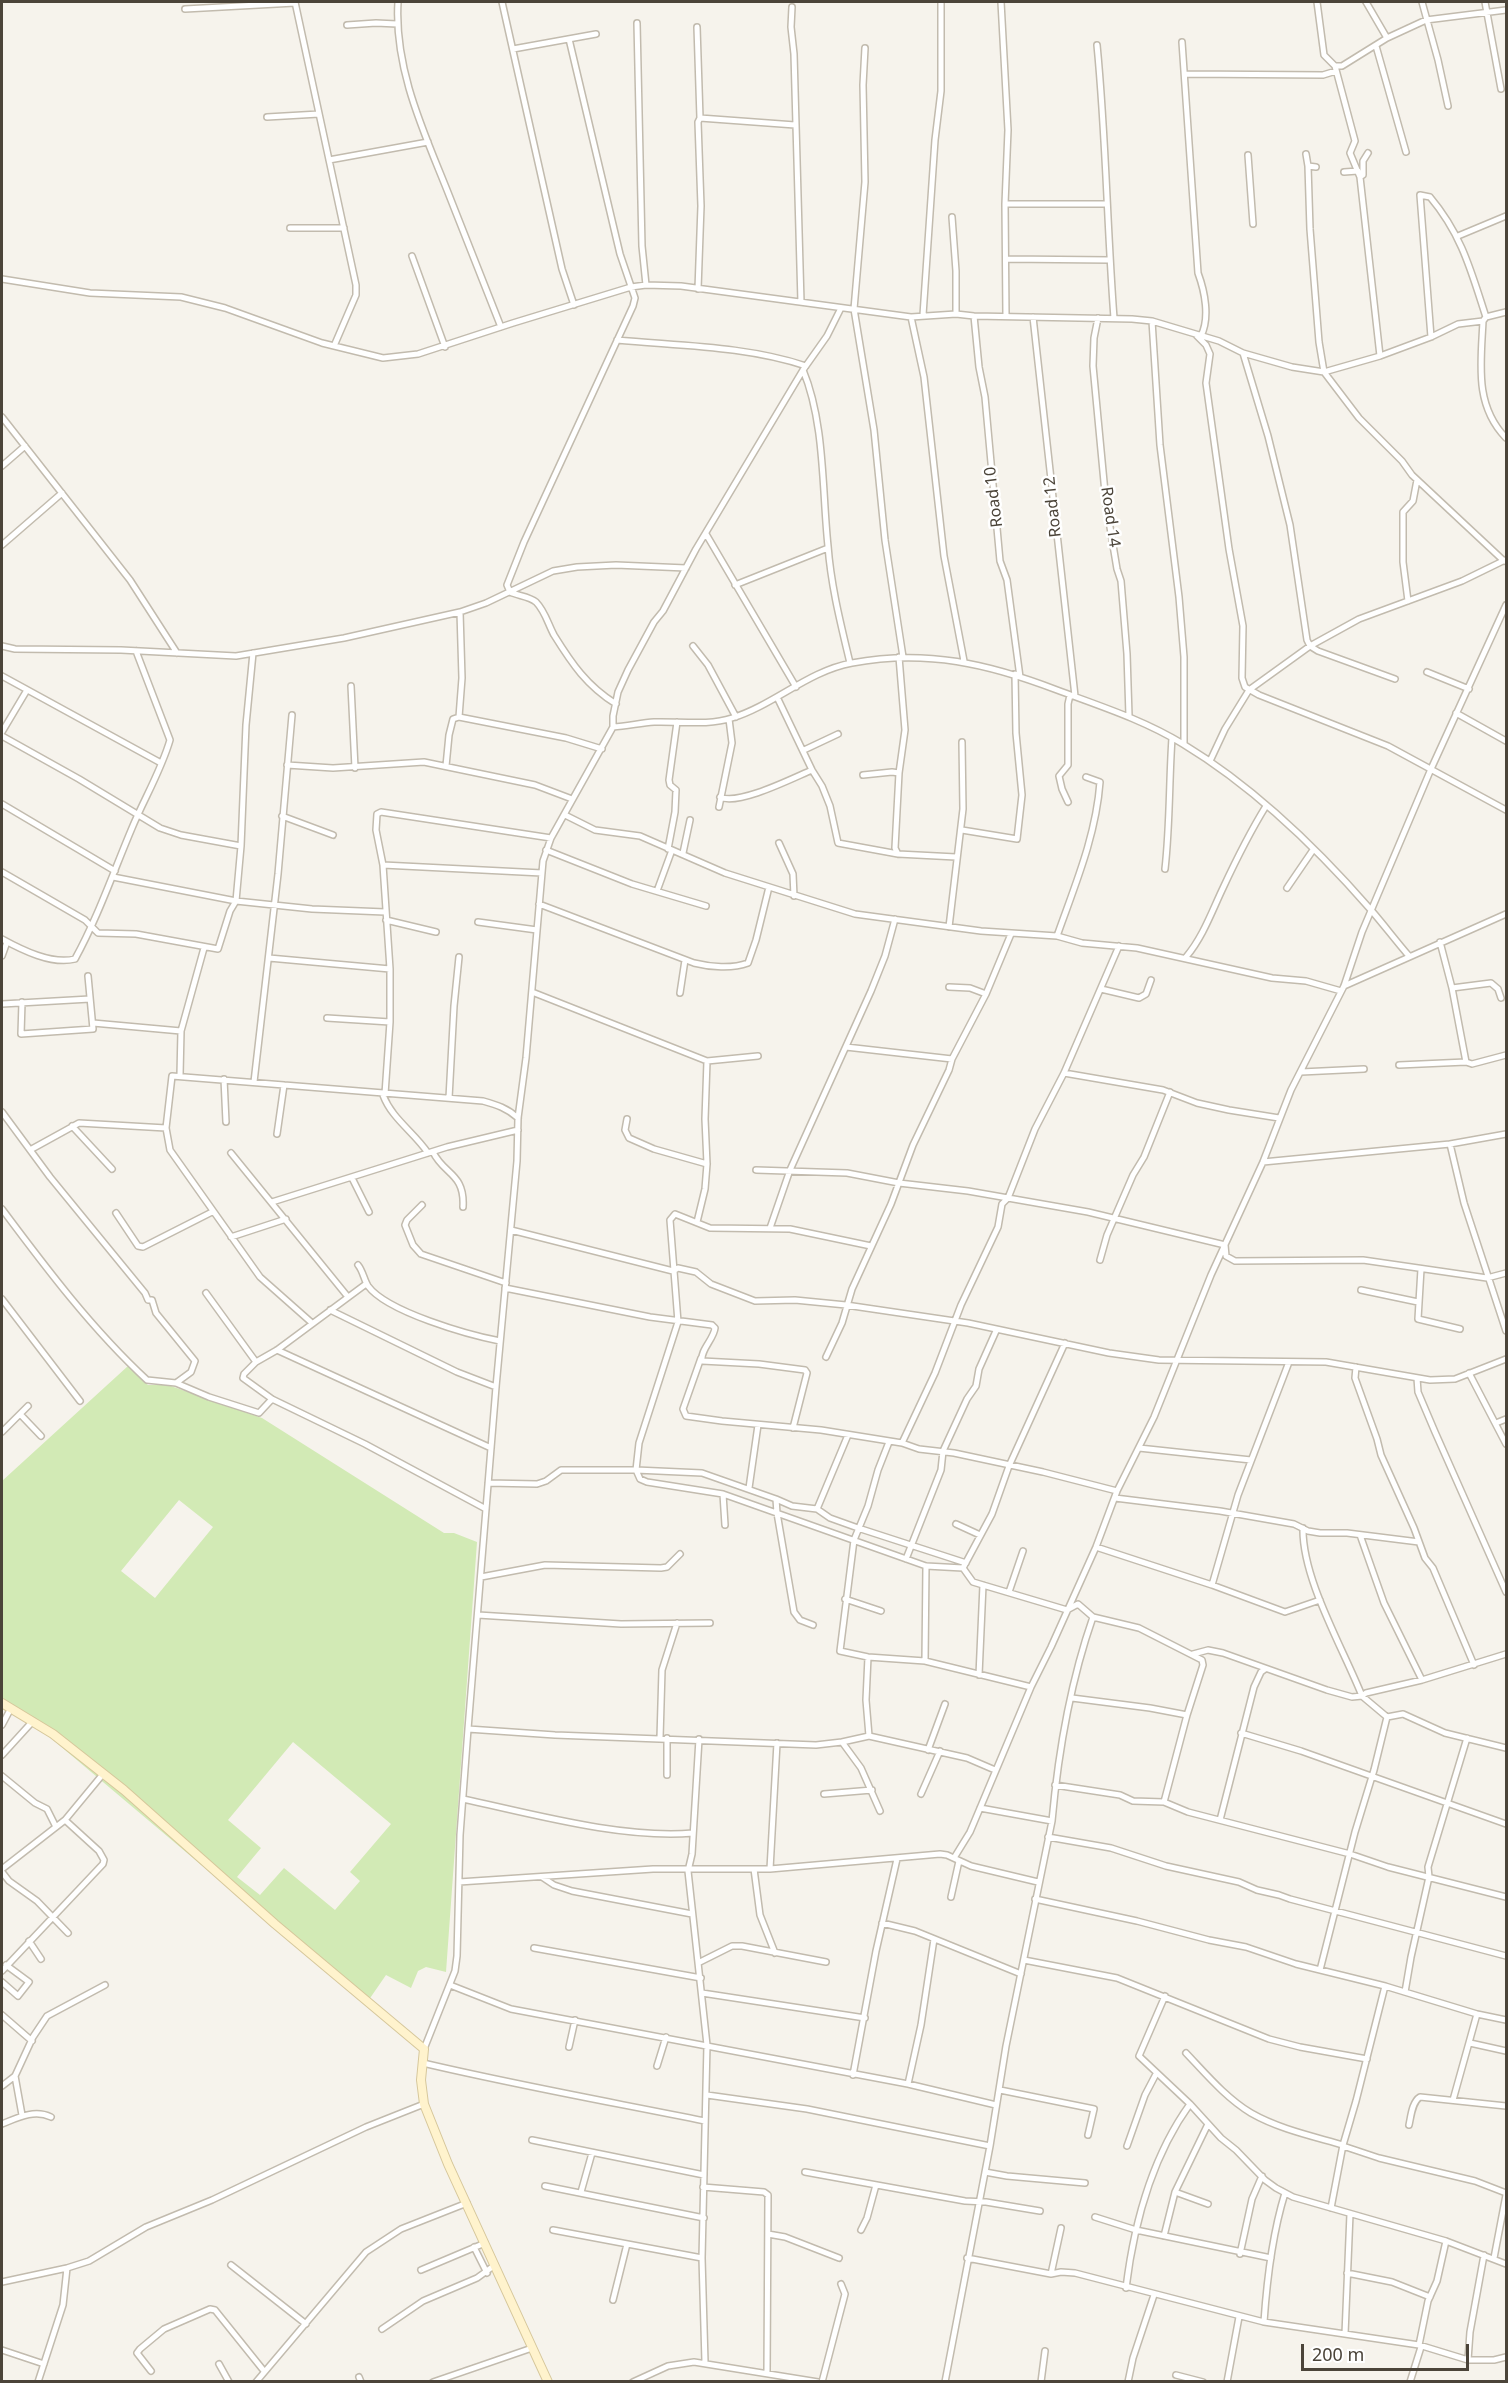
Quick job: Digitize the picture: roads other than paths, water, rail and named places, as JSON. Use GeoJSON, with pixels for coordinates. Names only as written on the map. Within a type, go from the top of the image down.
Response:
{"type":"FeatureCollection","features":[{"type":"Feature","properties":{"kind":"street"},"geometry":{"type":"LineString","coordinates":[[185,9],[295,2],[356,285],[356,295],[334,346]]}},
{"type":"Feature","properties":{"kind":"street"},"geometry":{"type":"LineString","coordinates":[[398,2],[400,59],[428,142],[501,327]]}},
{"type":"Feature","properties":{"kind":"street"},"geometry":{"type":"LineString","coordinates":[[502,2],[535,142],[561,269],[574,305]]}},
{"type":"Feature","properties":{"kind":"street"},"geometry":{"type":"LineString","coordinates":[[922,315],[934,140],[941,92],[941,2]]}},
{"type":"Feature","properties":{"kind":"street"},"geometry":{"type":"LineString","coordinates":[[1002,2],[1008,130],[1005,204],[1006,316]]}},
{"type":"Feature","properties":{"kind":"street"},"geometry":{"type":"LineString","coordinates":[[1317,2],[1324,55],[1335,69],[1355,141],[1350,153],[1359,174],[1380,356]]}},
{"type":"Feature","properties":{"kind":"street"},"geometry":{"type":"LineString","coordinates":[[1366,2],[1387,38]]}},
{"type":"Feature","properties":{"kind":"street"},"geometry":{"type":"LineString","coordinates":[[1422,2],[1448,106]]}},
{"type":"Feature","properties":{"kind":"street"},"geometry":{"type":"LineString","coordinates":[[1485,2],[1501,89]]}},
{"type":"Feature","properties":{"kind":"street"},"geometry":{"type":"LineString","coordinates":[[792,7],[801,302]]}},
{"type":"Feature","properties":{"kind":"street"},"geometry":{"type":"LineString","coordinates":[[1185,74],[1323,75],[1387,38],[1426,21],[1506,10]]}},
{"type":"Feature","properties":{"kind":"street"},"geometry":{"type":"LineString","coordinates":[[637,23],[642,246],[646,285]]}},
{"type":"Feature","properties":{"kind":"street"},"geometry":{"type":"LineString","coordinates":[[347,25],[397,24]]}},
{"type":"Feature","properties":{"kind":"street"},"geometry":{"type":"LineString","coordinates":[[697,27],[701,206],[698,289]]}},
{"type":"Feature","properties":{"kind":"street"},"geometry":{"type":"LineString","coordinates":[[513,49],[596,34]]}},
{"type":"Feature","properties":{"kind":"street"},"geometry":{"type":"LineString","coordinates":[[569,39],[620,254],[634,298],[633,306],[524,542],[507,585],[510,592],[536,602],[584,680],[597,693],[616,704]]}},
{"type":"Feature","properties":{"kind":"street"},"geometry":{"type":"LineString","coordinates":[[1182,42],[1198,273],[1203,285],[1205,303],[1206,324],[1199,336]]}},
{"type":"Feature","properties":{"kind":"street"},"geometry":{"type":"LineString","coordinates":[[1097,45],[1105,120],[1107,204],[1114,318]]}},
{"type":"Feature","properties":{"kind":"street"},"geometry":{"type":"LineString","coordinates":[[1376,46],[1406,152]]}},
{"type":"Feature","properties":{"kind":"street"},"geometry":{"type":"LineString","coordinates":[[865,48],[863,85],[865,182],[854,309],[874,430],[885,540],[901,657],[905,730],[899,773],[895,851]]}},
{"type":"Feature","properties":{"kind":"street"},"geometry":{"type":"LineString","coordinates":[[267,117],[319,114]]}},
{"type":"Feature","properties":{"kind":"street"},"geometry":{"type":"LineString","coordinates":[[700,118],[795,125]]}},
{"type":"Feature","properties":{"kind":"street"},"geometry":{"type":"LineString","coordinates":[[329,160],[428,142]]}},
{"type":"Feature","properties":{"kind":"street"},"geometry":{"type":"LineString","coordinates":[[1344,172],[1363,174],[1363,161],[1368,153]]}},
{"type":"Feature","properties":{"kind":"street"},"geometry":{"type":"LineString","coordinates":[[1210,761],[1225,729],[1249,690],[1310,646],[1359,619],[1462,581],[1505,560],[1417,480],[1402,461],[1359,418],[1324,372],[1318,342],[1306,154]]}},
{"type":"Feature","properties":{"kind":"street"},"geometry":{"type":"LineString","coordinates":[[1248,155],[1253,224]]}},
{"type":"Feature","properties":{"kind":"street"},"geometry":{"type":"LineString","coordinates":[[1308,166],[1316,167]]}},
{"type":"Feature","properties":{"kind":"street"},"geometry":{"type":"LineString","coordinates":[[1431,337],[1420,195],[1430,197],[1458,236],[1484,319],[1481,360],[1483,400],[1496,428],[1506,438]]}},
{"type":"Feature","properties":{"kind":"street"},"geometry":{"type":"LineString","coordinates":[[1005,204],[1107,204]]}},
{"type":"Feature","properties":{"kind":"street"},"geometry":{"type":"LineString","coordinates":[[1458,236],[1506,216]]}},
{"type":"Feature","properties":{"kind":"street"},"geometry":{"type":"LineString","coordinates":[[952,217],[956,314]]}},
{"type":"Feature","properties":{"kind":"street"},"geometry":{"type":"LineString","coordinates":[[290,228],[344,228]]}},
{"type":"Feature","properties":{"kind":"street"},"geometry":{"type":"LineString","coordinates":[[412,256],[445,347]]}},
{"type":"Feature","properties":{"kind":"street"},"geometry":{"type":"LineString","coordinates":[[1006,259],[1110,260]]}},
{"type":"Feature","properties":{"kind":"street"},"geometry":{"type":"LineString","coordinates":[[2,279],[90,293],[181,297],[225,308],[265,324],[334,346],[383,358],[418,354],[445,347],[501,327],[631,287],[646,285],[698,289],[911,316],[956,314],[1152,321],[1219,341],[1243,352],[1292,367],[1324,372],[1380,356],[1458,324],[1506,312]]}},
{"type":"Feature","properties":{"kind":"street"},"geometry":{"type":"LineString","coordinates":[[548,2382],[424,2103],[421,2080],[424,2049],[450,1985],[457,1956],[468,1729],[511,1230],[518,1118],[542,873],[546,850],[551,838],[613,727],[616,704],[627,670],[805,368],[827,336],[841,308]]}},
{"type":"Feature","properties":{"kind":"street"},"geometry":{"type":"LineString","coordinates":[[911,316],[924,377],[944,556],[964,661]]}},
{"type":"Feature","properties":{"kind":"street","name":"Road 10"},"geometry":{"type":"LineString","coordinates":[[962,830],[1017,839],[1022,795],[1016,733],[1017,675],[1009,591],[1000,561],[985,398],[979,367],[974,316]]}},
{"type":"Feature","properties":{"kind":"street","name":"Road 12"},"geometry":{"type":"LineString","coordinates":[[1033,317],[1073,695],[1068,704],[1068,765],[1059,776],[1068,802]]}},
{"type":"Feature","properties":{"kind":"street","name":"Road 14"},"geometry":{"type":"LineString","coordinates":[[1098,318],[1094,338],[1093,366],[1106,503],[1117,569],[1121,578],[1129,716]]}},
{"type":"Feature","properties":{"kind":"street"},"geometry":{"type":"LineString","coordinates":[[1152,321],[1160,445],[1184,657],[1184,744]]}},
{"type":"Feature","properties":{"kind":"street"},"geometry":{"type":"LineString","coordinates":[[1199,336],[1210,354],[1206,383],[1243,626],[1243,683],[1249,690],[1388,746],[1506,810]]}},
{"type":"Feature","properties":{"kind":"street"},"geometry":{"type":"LineString","coordinates":[[617,340],[729,350],[789,361],[805,368]]}},
{"type":"Feature","properties":{"kind":"street"},"geometry":{"type":"LineString","coordinates":[[1243,352],[1290,525],[1307,640],[1310,646],[1395,679]]}},
{"type":"Feature","properties":{"kind":"street"},"geometry":{"type":"LineString","coordinates":[[805,368],[821,455],[828,548],[838,610],[850,663]]}},
{"type":"Feature","properties":{"kind":"street"},"geometry":{"type":"LineString","coordinates":[[2,417],[129,580],[177,653]]}},
{"type":"Feature","properties":{"kind":"street"},"geometry":{"type":"LineString","coordinates":[[2,466],[25,446]]}},
{"type":"Feature","properties":{"kind":"street"},"geometry":{"type":"LineString","coordinates":[[1408,601],[1403,562],[1403,512],[1413,501],[1417,480]]}},
{"type":"Feature","properties":{"kind":"street"},"geometry":{"type":"LineString","coordinates":[[2,545],[62,493]]}},
{"type":"Feature","properties":{"kind":"street"},"geometry":{"type":"LineString","coordinates":[[706,534],[796,687]]}},
{"type":"Feature","properties":{"kind":"street"},"geometry":{"type":"LineString","coordinates":[[735,585],[828,548]]}},
{"type":"Feature","properties":{"kind":"street"},"geometry":{"type":"LineString","coordinates":[[2,646],[15,649],[136,651],[236,656],[344,638],[460,612],[510,592],[554,570],[616,565],[686,568]]}},
{"type":"Feature","properties":{"kind":"street"},"geometry":{"type":"LineString","coordinates":[[951,1897],[956,1859],[970,1832],[1030,1687],[1048,1655],[1096,1547],[1116,1494],[1139,1448],[1225,1245],[1263,1162],[1279,1118],[1343,988],[1359,941],[1431,769],[1506,607]]}},
{"type":"Feature","properties":{"kind":"street"},"geometry":{"type":"LineString","coordinates":[[459,717],[462,678],[460,612]]}},
{"type":"Feature","properties":{"kind":"street"},"geometry":{"type":"LineString","coordinates":[[693,646],[708,665],[736,717]]}},
{"type":"Feature","properties":{"kind":"street"},"geometry":{"type":"LineString","coordinates":[[2,956],[4,940],[63,962],[75,959],[92,928],[170,740],[136,651]]}},
{"type":"Feature","properties":{"kind":"street"},"geometry":{"type":"LineString","coordinates":[[2,872],[85,920],[98,933],[136,934],[218,949],[230,911],[236,901],[241,846],[246,725],[254,653]]}},
{"type":"Feature","properties":{"kind":"street"},"geometry":{"type":"LineString","coordinates":[[613,727],[654,722],[729,719],[831,669],[850,663],[901,657],[964,661],[1017,675],[1129,716],[1184,744],[1210,761],[1266,806],[1313,850],[1372,910],[1409,956]]}},
{"type":"Feature","properties":{"kind":"street"},"geometry":{"type":"LineString","coordinates":[[1427,672],[1469,689]]}},
{"type":"Feature","properties":{"kind":"street"},"geometry":{"type":"LineString","coordinates":[[2,676],[161,764]]}},
{"type":"Feature","properties":{"kind":"street"},"geometry":{"type":"LineString","coordinates":[[351,686],[356,768]]}},
{"type":"Feature","properties":{"kind":"street"},"geometry":{"type":"LineString","coordinates":[[27,690],[2,734],[160,828],[181,835],[241,846]]}},
{"type":"Feature","properties":{"kind":"street"},"geometry":{"type":"LineString","coordinates":[[777,697],[822,786],[830,806],[838,843],[956,857]]}},
{"type":"Feature","properties":{"kind":"street"},"geometry":{"type":"LineString","coordinates":[[1456,713],[1506,741]]}},
{"type":"Feature","properties":{"kind":"street"},"geometry":{"type":"LineString","coordinates":[[254,1082],[269,958],[292,715]]}},
{"type":"Feature","properties":{"kind":"street"},"geometry":{"type":"LineString","coordinates":[[446,766],[450,727],[453,719],[459,717],[566,738],[602,749]]}},
{"type":"Feature","properties":{"kind":"street"},"geometry":{"type":"LineString","coordinates":[[719,807],[732,743],[729,719]]}},
{"type":"Feature","properties":{"kind":"street"},"geometry":{"type":"LineString","coordinates":[[657,891],[670,849],[676,790],[669,782],[677,722]]}},
{"type":"Feature","properties":{"kind":"street"},"geometry":{"type":"LineString","coordinates":[[804,750],[838,734]]}},
{"type":"Feature","properties":{"kind":"street"},"geometry":{"type":"LineString","coordinates":[[1166,869],[1170,824],[1168,810],[1172,738]]}},
{"type":"Feature","properties":{"kind":"street"},"geometry":{"type":"LineString","coordinates":[[949,927],[956,857],[962,830],[964,800],[962,742]]}},
{"type":"Feature","properties":{"kind":"street"},"geometry":{"type":"LineString","coordinates":[[287,765],[310,768],[356,768],[413,762],[446,766],[535,785],[572,799]]}},
{"type":"Feature","properties":{"kind":"street"},"geometry":{"type":"LineString","coordinates":[[720,797],[732,799],[748,795],[812,770]]}},
{"type":"Feature","properties":{"kind":"street"},"geometry":{"type":"LineString","coordinates":[[863,775],[899,773]]}},
{"type":"Feature","properties":{"kind":"street"},"geometry":{"type":"LineString","coordinates":[[1056,936],[1084,860],[1096,818],[1100,782],[1086,777]]}},
{"type":"Feature","properties":{"kind":"street"},"geometry":{"type":"LineString","coordinates":[[2,804],[114,874],[236,901],[312,909],[385,912]]}},
{"type":"Feature","properties":{"kind":"street"},"geometry":{"type":"LineString","coordinates":[[1186,957],[1212,912],[1250,831],[1266,806]]}},
{"type":"Feature","properties":{"kind":"street"},"geometry":{"type":"LineString","coordinates":[[463,1207],[464,1196],[459,1183],[399,1122],[386,1105],[384,1094],[390,1022],[390,969],[383,865],[376,819],[381,812],[551,838]]}},
{"type":"Feature","properties":{"kind":"street"},"geometry":{"type":"LineString","coordinates":[[565,815],[596,830],[634,834],[683,854],[691,860],[794,896],[855,914],[1011,934],[1056,936],[1186,957],[1272,978],[1343,988],[1409,956],[1506,914]]}},
{"type":"Feature","properties":{"kind":"street"},"geometry":{"type":"LineString","coordinates":[[282,816],[333,835]]}},
{"type":"Feature","properties":{"kind":"street"},"geometry":{"type":"LineString","coordinates":[[683,854],[690,820]]}},
{"type":"Feature","properties":{"kind":"street"},"geometry":{"type":"LineString","coordinates":[[779,843],[793,874],[794,896]]}},
{"type":"Feature","properties":{"kind":"street"},"geometry":{"type":"LineString","coordinates":[[546,850],[657,891],[706,906]]}},
{"type":"Feature","properties":{"kind":"street"},"geometry":{"type":"LineString","coordinates":[[1287,888],[1313,850]]}},
{"type":"Feature","properties":{"kind":"street"},"geometry":{"type":"LineString","coordinates":[[383,865],[542,873]]}},
{"type":"Feature","properties":{"kind":"street"},"geometry":{"type":"LineString","coordinates":[[539,904],[685,960],[704,965],[740,966],[748,963],[769,886]]}},
{"type":"Feature","properties":{"kind":"street"},"geometry":{"type":"LineString","coordinates":[[770,1228],[790,1170],[885,956],[895,919]]}},
{"type":"Feature","properties":{"kind":"street"},"geometry":{"type":"LineString","coordinates":[[386,920],[436,932]]}},
{"type":"Feature","properties":{"kind":"street"},"geometry":{"type":"LineString","coordinates":[[478,922],[537,930]]}},
{"type":"Feature","properties":{"kind":"street"},"geometry":{"type":"LineString","coordinates":[[826,1357],[842,1323],[846,1305],[899,1183],[913,1144],[949,1070],[952,1059],[987,994],[1011,934]]}},
{"type":"Feature","properties":{"kind":"street"},"geometry":{"type":"LineString","coordinates":[[1440,942],[1452,988],[1466,1062]]}},
{"type":"Feature","properties":{"kind":"street"},"geometry":{"type":"LineString","coordinates":[[902,1443],[998,1227],[1002,1204],[1008,1198],[1035,1130],[1064,1073],[1119,946]]}},
{"type":"Feature","properties":{"kind":"street"},"geometry":{"type":"LineString","coordinates":[[180,1074],[181,1031],[204,948]]}},
{"type":"Feature","properties":{"kind":"street"},"geometry":{"type":"LineString","coordinates":[[449,1098],[459,957]]}},
{"type":"Feature","properties":{"kind":"street"},"geometry":{"type":"LineString","coordinates":[[269,958],[390,969]]}},
{"type":"Feature","properties":{"kind":"street"},"geometry":{"type":"LineString","coordinates":[[680,993],[685,960]]}},
{"type":"Feature","properties":{"kind":"street"},"geometry":{"type":"LineString","coordinates":[[22,1002],[21,1034],[93,1029],[88,976]]}},
{"type":"Feature","properties":{"kind":"street"},"geometry":{"type":"LineString","coordinates":[[1101,989],[1139,998],[1146,994],[1151,980]]}},
{"type":"Feature","properties":{"kind":"street"},"geometry":{"type":"LineString","coordinates":[[1452,988],[1491,983],[1498,989],[1501,998]]}},
{"type":"Feature","properties":{"kind":"street"},"geometry":{"type":"LineString","coordinates":[[949,987],[970,988],[987,994]]}},
{"type":"Feature","properties":{"kind":"street"},"geometry":{"type":"LineString","coordinates":[[532,992],[707,1061],[758,1056]]}},
{"type":"Feature","properties":{"kind":"street"},"geometry":{"type":"LineString","coordinates":[[2,1004],[90,999]]}},
{"type":"Feature","properties":{"kind":"street"},"geometry":{"type":"LineString","coordinates":[[327,1018],[390,1022]]}},
{"type":"Feature","properties":{"kind":"street"},"geometry":{"type":"LineString","coordinates":[[93,1023],[181,1031]]}},
{"type":"Feature","properties":{"kind":"street"},"geometry":{"type":"LineString","coordinates":[[846,1047],[952,1059]]}},
{"type":"Feature","properties":{"kind":"street"},"geometry":{"type":"LineString","coordinates":[[1399,1065],[1466,1062],[1472,1064],[1506,1055]]}},
{"type":"Feature","properties":{"kind":"street"},"geometry":{"type":"LineString","coordinates":[[697,1222],[705,1189],[707,1164],[705,1119],[708,1099],[707,1061]]}},
{"type":"Feature","properties":{"kind":"street"},"geometry":{"type":"LineString","coordinates":[[1301,1072],[1364,1069]]}},
{"type":"Feature","properties":{"kind":"street"},"geometry":{"type":"LineString","coordinates":[[1064,1073],[1170,1092],[1190,1101],[1279,1118]]}},
{"type":"Feature","properties":{"kind":"street"},"geometry":{"type":"LineString","coordinates":[[312,1323],[260,1277],[170,1150],[166,1128],[172,1076],[180,1074],[384,1094],[483,1101],[498,1105],[518,1118]]}},
{"type":"Feature","properties":{"kind":"street"},"geometry":{"type":"LineString","coordinates":[[224,1079],[226,1122]]}},
{"type":"Feature","properties":{"kind":"street"},"geometry":{"type":"LineString","coordinates":[[277,1134],[284,1085]]}},
{"type":"Feature","properties":{"kind":"street"},"geometry":{"type":"LineString","coordinates":[[1100,1260],[1107,1234],[1133,1175],[1144,1157],[1170,1092]]}},
{"type":"Feature","properties":{"kind":"street"},"geometry":{"type":"LineString","coordinates":[[2,1115],[146,1293],[148,1300],[152,1300],[156,1313],[195,1361],[191,1372],[176,1383]]}},
{"type":"Feature","properties":{"kind":"street"},"geometry":{"type":"LineString","coordinates":[[627,1119],[625,1130],[629,1138],[654,1149],[707,1164]]}},
{"type":"Feature","properties":{"kind":"street"},"geometry":{"type":"LineString","coordinates":[[30,1150],[72,1126],[86,1123],[166,1128]]}},
{"type":"Feature","properties":{"kind":"street"},"geometry":{"type":"LineString","coordinates":[[72,1126],[112,1169]]}},
{"type":"Feature","properties":{"kind":"street"},"geometry":{"type":"LineString","coordinates":[[272,1202],[431,1152],[518,1130]]}},
{"type":"Feature","properties":{"kind":"street"},"geometry":{"type":"LineString","coordinates":[[1263,1162],[1450,1144],[1506,1134]]}},
{"type":"Feature","properties":{"kind":"street"},"geometry":{"type":"LineString","coordinates":[[1450,1144],[1456,1175],[1487,1278],[1506,1331]]}},
{"type":"Feature","properties":{"kind":"street"},"geometry":{"type":"LineString","coordinates":[[231,1153],[348,1297]]}},
{"type":"Feature","properties":{"kind":"street"},"geometry":{"type":"LineString","coordinates":[[756,1170],[847,1173],[899,1183],[1008,1198],[1188,1234],[1225,1245]]}},
{"type":"Feature","properties":{"kind":"street"},"geometry":{"type":"LineString","coordinates":[[352,1178],[369,1212]]}},
{"type":"Feature","properties":{"kind":"street"},"geometry":{"type":"LineString","coordinates":[[422,1205],[405,1225],[413,1245],[421,1254],[506,1285],[715,1328],[715,1333],[701,1358],[683,1409],[686,1416],[832,1431],[902,1443],[920,1449],[943,1451],[1043,1472],[1116,1494],[1294,1524],[1320,1533],[1419,1542]]}},
{"type":"Feature","properties":{"kind":"street"},"geometry":{"type":"LineString","coordinates":[[2,1209],[40,1260],[132,1366],[147,1380],[176,1383],[209,1397],[259,1413],[272,1399]]}},
{"type":"Feature","properties":{"kind":"street"},"geometry":{"type":"LineString","coordinates":[[116,1213],[138,1246],[143,1247],[212,1212]]}},
{"type":"Feature","properties":{"kind":"street"},"geometry":{"type":"LineString","coordinates":[[871,1246],[804,1231],[770,1228],[718,1229],[675,1214],[670,1217],[678,1322],[639,1443],[636,1470],[640,1479],[647,1482],[723,1494],[926,1566],[964,1566]]}},
{"type":"Feature","properties":{"kind":"street"},"geometry":{"type":"LineString","coordinates":[[231,1237],[286,1220]]}},
{"type":"Feature","properties":{"kind":"street"},"geometry":{"type":"LineString","coordinates":[[511,1230],[673,1271],[678,1268],[696,1272],[711,1284],[755,1301],[795,1299],[955,1321],[1146,1359],[1326,1362],[1417,1378],[1445,1380],[1506,1359]]}},
{"type":"Feature","properties":{"kind":"street"},"geometry":{"type":"LineString","coordinates":[[1225,1245],[1226,1256],[1235,1261],[1318,1258],[1363,1260],[1487,1278],[1506,1273]]}},
{"type":"Feature","properties":{"kind":"street"},"geometry":{"type":"LineString","coordinates":[[358,1265],[366,1278],[366,1284]]}},
{"type":"Feature","properties":{"kind":"street"},"geometry":{"type":"LineString","coordinates":[[1421,1269],[1417,1317],[1420,1321],[1460,1329]]}},
{"type":"Feature","properties":{"kind":"street"},"geometry":{"type":"LineString","coordinates":[[366,1284],[390,1302],[450,1329],[500,1341]]}},
{"type":"Feature","properties":{"kind":"street"},"geometry":{"type":"LineString","coordinates":[[366,1284],[277,1350],[256,1362],[243,1378],[272,1399],[365,1444],[486,1509]]}},
{"type":"Feature","properties":{"kind":"street"},"geometry":{"type":"LineString","coordinates":[[1361,1290],[1418,1302]]}},
{"type":"Feature","properties":{"kind":"street"},"geometry":{"type":"LineString","coordinates":[[206,1293],[256,1362]]}},
{"type":"Feature","properties":{"kind":"street"},"geometry":{"type":"LineString","coordinates":[[2,1299],[80,1401]]}},
{"type":"Feature","properties":{"kind":"street"},"geometry":{"type":"LineString","coordinates":[[330,1310],[457,1372],[496,1387]]}},
{"type":"Feature","properties":{"kind":"street"},"geometry":{"type":"LineString","coordinates":[[906,1558],[941,1470],[943,1451],[967,1399],[976,1386],[979,1370],[996,1330]]}},
{"type":"Feature","properties":{"kind":"street"},"geometry":{"type":"LineString","coordinates":[[964,1566],[992,1514],[1009,1466],[1065,1343]]}},
{"type":"Feature","properties":{"kind":"street"},"geometry":{"type":"LineString","coordinates":[[277,1350],[491,1448]]}},
{"type":"Feature","properties":{"kind":"street"},"geometry":{"type":"LineString","coordinates":[[701,1358],[707,1362],[759,1364],[805,1370],[807,1373],[793,1428]]}},
{"type":"Feature","properties":{"kind":"street"},"geometry":{"type":"LineString","coordinates":[[1212,1585],[1251,1460],[1289,1362]]}},
{"type":"Feature","properties":{"kind":"street"},"geometry":{"type":"LineString","coordinates":[[1356,1367],[1355,1378],[1381,1455],[1474,1665]]}},
{"type":"Feature","properties":{"kind":"street"},"geometry":{"type":"LineString","coordinates":[[1469,1373],[1506,1444]]}},
{"type":"Feature","properties":{"kind":"street"},"geometry":{"type":"LineString","coordinates":[[1417,1378],[1418,1392],[1506,1592]]}},
{"type":"Feature","properties":{"kind":"street"},"geometry":{"type":"LineString","coordinates":[[2,1432],[28,1406]]}},
{"type":"Feature","properties":{"kind":"street"},"geometry":{"type":"LineString","coordinates":[[20,1414],[40,1436]]}},
{"type":"Feature","properties":{"kind":"street"},"geometry":{"type":"LineString","coordinates":[[1496,1423],[1506,1419]]}},
{"type":"Feature","properties":{"kind":"street"},"geometry":{"type":"LineString","coordinates":[[749,1488],[758,1425]]}},
{"type":"Feature","properties":{"kind":"street"},"geometry":{"type":"LineString","coordinates":[[817,1509],[848,1435]]}},
{"type":"Feature","properties":{"kind":"street"},"geometry":{"type":"LineString","coordinates":[[889,1442],[854,1540],[840,1651],[868,1657],[925,1661],[1030,1687]]}},
{"type":"Feature","properties":{"kind":"street"},"geometry":{"type":"LineString","coordinates":[[1139,1448],[1251,1460]]}},
{"type":"Feature","properties":{"kind":"street"},"geometry":{"type":"LineString","coordinates":[[488,1483],[537,1484],[546,1481],[561,1470],[702,1473],[749,1488],[792,1506],[817,1509],[830,1518],[964,1566],[973,1582],[1067,1610],[1078,1604],[1093,1617],[1139,1628],[1193,1654],[1202,1660],[1203,1665],[1187,1714],[1164,1802]]}},
{"type":"Feature","properties":{"kind":"street"},"geometry":{"type":"LineString","coordinates":[[723,1494],[725,1525]]}},
{"type":"Feature","properties":{"kind":"street"},"geometry":{"type":"LineString","coordinates":[[776,1499],[794,1612],[800,1620],[813,1624]]}},
{"type":"Feature","properties":{"kind":"street"},"geometry":{"type":"LineString","coordinates":[[956,1524],[980,1535]]}},
{"type":"Feature","properties":{"kind":"street"},"geometry":{"type":"LineString","coordinates":[[1303,1528],[1304,1549],[1320,1600],[1362,1696],[1387,1717]]}},
{"type":"Feature","properties":{"kind":"street"},"geometry":{"type":"LineString","coordinates":[[1360,1535],[1384,1603],[1422,1680]]}},
{"type":"Feature","properties":{"kind":"street"},"geometry":{"type":"LineString","coordinates":[[1096,1547],[1285,1612],[1320,1600]]}},
{"type":"Feature","properties":{"kind":"street"},"geometry":{"type":"LineString","coordinates":[[1009,1592],[1023,1551]]}},
{"type":"Feature","properties":{"kind":"street"},"geometry":{"type":"LineString","coordinates":[[481,1577],[545,1565],[661,1568],[667,1567],[680,1554]]}},
{"type":"Feature","properties":{"kind":"street"},"geometry":{"type":"LineString","coordinates":[[925,1661],[926,1566]]}},
{"type":"Feature","properties":{"kind":"street"},"geometry":{"type":"LineString","coordinates":[[979,1675],[982,1585]]}},
{"type":"Feature","properties":{"kind":"street"},"geometry":{"type":"LineString","coordinates":[[845,1599],[881,1611]]}},
{"type":"Feature","properties":{"kind":"street"},"geometry":{"type":"LineString","coordinates":[[478,1615],[621,1624],[710,1623]]}},
{"type":"Feature","properties":{"kind":"street"},"geometry":{"type":"LineString","coordinates":[[946,2380],[1038,1882],[1052,1821],[1055,1785],[1072,1698],[1093,1617]]}},
{"type":"Feature","properties":{"kind":"street"},"geometry":{"type":"LineString","coordinates":[[660,1738],[662,1670],[677,1623]]}},
{"type":"Feature","properties":{"kind":"street"},"geometry":{"type":"LineString","coordinates":[[1193,1654],[1208,1650],[1223,1653],[1352,1697],[1422,1680],[1506,1654]]}},
{"type":"Feature","properties":{"kind":"street"},"geometry":{"type":"LineString","coordinates":[[868,1657],[866,1700],[869,1736]]}},
{"type":"Feature","properties":{"kind":"street"},"geometry":{"type":"LineString","coordinates":[[1220,1820],[1254,1686],[1265,1668]]}},
{"type":"Feature","properties":{"kind":"street"},"geometry":{"type":"LineString","coordinates":[[1072,1698],[1187,1714]]}},
{"type":"Feature","properties":{"kind":"street"},"geometry":{"type":"LineString","coordinates":[[2,1703],[33,1721],[103,1774],[275,1924],[410,2034],[424,2049]]}},
{"type":"Feature","properties":{"kind":"street"},"geometry":{"type":"LineString","coordinates":[[928,1750],[945,1704]]}},
{"type":"Feature","properties":{"kind":"street"},"geometry":{"type":"LineString","coordinates":[[2,1725],[11,1708]]}},
{"type":"Feature","properties":{"kind":"street"},"geometry":{"type":"LineString","coordinates":[[1387,1717],[1403,1714],[1445,1733],[1506,1748]]}},
{"type":"Feature","properties":{"kind":"street"},"geometry":{"type":"LineString","coordinates":[[1320,1970],[1387,1717]]}},
{"type":"Feature","properties":{"kind":"street"},"geometry":{"type":"LineString","coordinates":[[3,1753],[33,1721]]}},
{"type":"Feature","properties":{"kind":"street"},"geometry":{"type":"LineString","coordinates":[[468,1729],[555,1735],[816,1745],[869,1736],[940,1751],[984,1764],[995,1770]]}},
{"type":"Feature","properties":{"kind":"street"},"geometry":{"type":"LineString","coordinates":[[1241,1733],[1301,1751],[1506,1824]]}},
{"type":"Feature","properties":{"kind":"street"},"geometry":{"type":"LineString","coordinates":[[667,1738],[667,1775]]}},
{"type":"Feature","properties":{"kind":"street"},"geometry":{"type":"LineString","coordinates":[[1405,1992],[1429,1877],[1428,1867],[1467,1738]]}},
{"type":"Feature","properties":{"kind":"street"},"geometry":{"type":"LineString","coordinates":[[699,1739],[693,1833],[688,1871],[700,1962],[707,2044],[702,2258],[705,2362]]}},
{"type":"Feature","properties":{"kind":"street"},"geometry":{"type":"LineString","coordinates":[[842,1742],[861,1768],[880,1811]]}},
{"type":"Feature","properties":{"kind":"street"},"geometry":{"type":"LineString","coordinates":[[770,1869],[777,1743]]}},
{"type":"Feature","properties":{"kind":"street"},"geometry":{"type":"LineString","coordinates":[[2,1744],[3,1753]]}},
{"type":"Feature","properties":{"kind":"street"},"geometry":{"type":"LineString","coordinates":[[921,1794],[940,1751]]}},
{"type":"Feature","properties":{"kind":"street"},"geometry":{"type":"LineString","coordinates":[[68,1934],[37,1900],[9,1881],[2,1870],[64,1820],[103,1774]]}},
{"type":"Feature","properties":{"kind":"street"},"geometry":{"type":"LineString","coordinates":[[2,1776],[35,1803],[47,1809],[56,1827]]}},
{"type":"Feature","properties":{"kind":"street"},"geometry":{"type":"LineString","coordinates":[[1055,1785],[1120,1795],[1133,1801],[1164,1802],[1188,1812],[1506,1897]]}},
{"type":"Feature","properties":{"kind":"street"},"geometry":{"type":"LineString","coordinates":[[825,1794],[872,1790]]}},
{"type":"Feature","properties":{"kind":"street"},"geometry":{"type":"LineString","coordinates":[[463,1799],[635,1832],[693,1833]]}},
{"type":"Feature","properties":{"kind":"street"},"geometry":{"type":"LineString","coordinates":[[980,1808],[1052,1821]]}},
{"type":"Feature","properties":{"kind":"street"},"geometry":{"type":"LineString","coordinates":[[2,1971],[52,1917],[75,1896],[104,1862],[99,1851],[64,1820]]}},
{"type":"Feature","properties":{"kind":"street"},"geometry":{"type":"LineString","coordinates":[[1048,1837],[1111,1848],[1166,1866],[1239,1882],[1257,1890],[1506,1956]]}},
{"type":"Feature","properties":{"kind":"street"},"geometry":{"type":"LineString","coordinates":[[459,1882],[653,1869],[688,1871],[770,1869],[940,1854],[971,1866],[1038,1882]]}},
{"type":"Feature","properties":{"kind":"street"},"geometry":{"type":"LineString","coordinates":[[853,2075],[882,1923],[897,1859]]}},
{"type":"Feature","properties":{"kind":"street"},"geometry":{"type":"LineString","coordinates":[[754,1869],[759,1915],[775,1953]]}},
{"type":"Feature","properties":{"kind":"street"},"geometry":{"type":"LineString","coordinates":[[541,1876],[554,1885],[573,1891],[692,1914]]}},
{"type":"Feature","properties":{"kind":"street"},"geometry":{"type":"LineString","coordinates":[[1035,1899],[1246,1947],[1296,1964],[1506,2020]]}},
{"type":"Feature","properties":{"kind":"street"},"geometry":{"type":"LineString","coordinates":[[882,1923],[934,1939],[1021,1974]]}},
{"type":"Feature","properties":{"kind":"street"},"geometry":{"type":"LineString","coordinates":[[908,2084],[921,2025],[934,1939]]}},
{"type":"Feature","properties":{"kind":"street"},"geometry":{"type":"LineString","coordinates":[[29,1941],[41,1959]]}},
{"type":"Feature","properties":{"kind":"street"},"geometry":{"type":"LineString","coordinates":[[700,1962],[732,1946],[742,1946],[826,1962]]}},
{"type":"Feature","properties":{"kind":"street"},"geometry":{"type":"LineString","coordinates":[[534,1948],[701,1978]]}},
{"type":"Feature","properties":{"kind":"street"},"geometry":{"type":"LineString","coordinates":[[1024,1960],[1117,1978],[1261,2037],[1300,2047],[1367,2059]]}},
{"type":"Feature","properties":{"kind":"street"},"geometry":{"type":"LineString","coordinates":[[2,1982],[18,1996],[29,1982],[6,1965]]}},
{"type":"Feature","properties":{"kind":"street"},"geometry":{"type":"LineString","coordinates":[[2,2086],[15,2076],[47,2016],[105,1985]]}},
{"type":"Feature","properties":{"kind":"street"},"geometry":{"type":"LineString","coordinates":[[450,1985],[511,2009],[707,2044],[853,2075],[908,2084],[996,2105]]}},
{"type":"Feature","properties":{"kind":"street"},"geometry":{"type":"LineString","coordinates":[[1331,2208],[1343,2145],[1385,1986]]}},
{"type":"Feature","properties":{"kind":"street"},"geometry":{"type":"LineString","coordinates":[[702,1993],[865,2018]]}},
{"type":"Feature","properties":{"kind":"street"},"geometry":{"type":"LineString","coordinates":[[1165,1996],[1138,2054],[1140,2059],[1190,2104],[1262,2176],[1285,2193],[1446,2241],[1506,2264]]}},
{"type":"Feature","properties":{"kind":"street"},"geometry":{"type":"LineString","coordinates":[[2,2014],[32,2041]]}},
{"type":"Feature","properties":{"kind":"street"},"geometry":{"type":"LineString","coordinates":[[1453,2100],[1477,2014]]}},
{"type":"Feature","properties":{"kind":"street"},"geometry":{"type":"LineString","coordinates":[[569,2047],[575,2020]]}},
{"type":"Feature","properties":{"kind":"street"},"geometry":{"type":"LineString","coordinates":[[657,2066],[666,2037]]}},
{"type":"Feature","properties":{"kind":"street"},"geometry":{"type":"LineString","coordinates":[[1470,2043],[1506,2051]]}},
{"type":"Feature","properties":{"kind":"street"},"geometry":{"type":"LineString","coordinates":[[1186,2053],[1226,2093],[1252,2114],[1294,2132],[1343,2145],[1379,2158],[1475,2181],[1506,2194],[1494,2258]]}},
{"type":"Feature","properties":{"kind":"street"},"geometry":{"type":"LineString","coordinates":[[423,2063],[485,2078],[552,2089],[705,2121]]}},
{"type":"Feature","properties":{"kind":"street"},"geometry":{"type":"LineString","coordinates":[[1127,2146],[1145,2095],[1156,2074]]}},
{"type":"Feature","properties":{"kind":"street"},"geometry":{"type":"LineString","coordinates":[[15,2076],[22,2115]]}},
{"type":"Feature","properties":{"kind":"street"},"geometry":{"type":"LineString","coordinates":[[1000,2090],[1094,2109],[1088,2135]]}},
{"type":"Feature","properties":{"kind":"street"},"geometry":{"type":"LineString","coordinates":[[707,2095],[828,2113],[990,2146]]}},
{"type":"Feature","properties":{"kind":"street"},"geometry":{"type":"LineString","coordinates":[[1409,2125],[1414,2106],[1420,2097],[1506,2106]]}},
{"type":"Feature","properties":{"kind":"street"},"geometry":{"type":"LineString","coordinates":[[2,2282],[89,2261],[146,2227],[212,2200],[366,2127],[424,2103]]}},
{"type":"Feature","properties":{"kind":"street"},"geometry":{"type":"LineString","coordinates":[[1126,2288],[1136,2230],[1148,2184],[1179,2120],[1190,2104]]}},
{"type":"Feature","properties":{"kind":"street"},"geometry":{"type":"LineString","coordinates":[[2,2124],[22,2115],[42,2113],[51,2117]]}},
{"type":"Feature","properties":{"kind":"street"},"geometry":{"type":"LineString","coordinates":[[1164,2236],[1175,2192],[1208,2124]]}},
{"type":"Feature","properties":{"kind":"street"},"geometry":{"type":"LineString","coordinates":[[532,2140],[704,2175]]}},
{"type":"Feature","properties":{"kind":"street"},"geometry":{"type":"LineString","coordinates":[[581,2192],[592,2153]]}},
{"type":"Feature","properties":{"kind":"street"},"geometry":{"type":"LineString","coordinates":[[805,2172],[979,2203],[1040,2211]]}},
{"type":"Feature","properties":{"kind":"street"},"geometry":{"type":"LineString","coordinates":[[985,2172],[1085,2183]]}},
{"type":"Feature","properties":{"kind":"street"},"geometry":{"type":"LineString","coordinates":[[1240,2254],[1252,2199],[1262,2176]]}},
{"type":"Feature","properties":{"kind":"street"},"geometry":{"type":"LineString","coordinates":[[861,2230],[867,2218],[876,2185]]}},
{"type":"Feature","properties":{"kind":"street"},"geometry":{"type":"LineString","coordinates":[[545,2186],[704,2218]]}},
{"type":"Feature","properties":{"kind":"street"},"geometry":{"type":"LineString","coordinates":[[703,2187],[768,2194],[767,2373]]}},
{"type":"Feature","properties":{"kind":"street"},"geometry":{"type":"LineString","coordinates":[[1175,2192],[1208,2204]]}},
{"type":"Feature","properties":{"kind":"street"},"geometry":{"type":"LineString","coordinates":[[1264,2322],[1274,2234],[1285,2193]]}},
{"type":"Feature","properties":{"kind":"street"},"geometry":{"type":"LineString","coordinates":[[256,2382],[346,2274],[378,2243],[401,2229],[467,2203]]}},
{"type":"Feature","properties":{"kind":"street"},"geometry":{"type":"LineString","coordinates":[[1345,2334],[1350,2214]]}},
{"type":"Feature","properties":{"kind":"street"},"geometry":{"type":"LineString","coordinates":[[1095,2217],[1136,2230],[1240,2254],[1271,2258]]}},
{"type":"Feature","properties":{"kind":"street"},"geometry":{"type":"LineString","coordinates":[[1051,2274],[1061,2228]]}},
{"type":"Feature","properties":{"kind":"street"},"geometry":{"type":"LineString","coordinates":[[553,2230],[702,2258]]}},
{"type":"Feature","properties":{"kind":"street"},"geometry":{"type":"LineString","coordinates":[[768,2234],[785,2237],[839,2258]]}},
{"type":"Feature","properties":{"kind":"street"},"geometry":{"type":"LineString","coordinates":[[1410,2382],[1446,2241]]}},
{"type":"Feature","properties":{"kind":"street"},"geometry":{"type":"LineString","coordinates":[[421,2270],[485,2242]]}},
{"type":"Feature","properties":{"kind":"street"},"geometry":{"type":"LineString","coordinates":[[613,2300],[627,2244]]}},
{"type":"Feature","properties":{"kind":"street"},"geometry":{"type":"LineString","coordinates":[[474,2247],[487,2272]]}},
{"type":"Feature","properties":{"kind":"street"},"geometry":{"type":"LineString","coordinates":[[1468,2360],[1470,2332],[1484,2255]]}},
{"type":"Feature","properties":{"kind":"street"},"geometry":{"type":"LineString","coordinates":[[967,2258],[1051,2274],[1075,2273],[1239,2317],[1420,2346],[1468,2360],[1480,2361],[1506,2357]]}},
{"type":"Feature","properties":{"kind":"street"},"geometry":{"type":"LineString","coordinates":[[231,2265],[306,2324]]}},
{"type":"Feature","properties":{"kind":"street"},"geometry":{"type":"LineString","coordinates":[[382,2330],[423,2301],[487,2272],[495,2265]]}},
{"type":"Feature","properties":{"kind":"street"},"geometry":{"type":"LineString","coordinates":[[38,2382],[63,2305],[67,2268]]}},
{"type":"Feature","properties":{"kind":"street"},"geometry":{"type":"LineString","coordinates":[[1347,2273],[1392,2282],[1430,2297]]}},
{"type":"Feature","properties":{"kind":"street"},"geometry":{"type":"LineString","coordinates":[[633,2382],[669,2366],[705,2362],[820,2382],[845,2294],[841,2284]]}},
{"type":"Feature","properties":{"kind":"street"},"geometry":{"type":"LineString","coordinates":[[1128,2382],[1133,2358],[1154,2295]]}},
{"type":"Feature","properties":{"kind":"street"},"geometry":{"type":"LineString","coordinates":[[151,2371],[137,2353],[140,2349],[164,2329],[210,2309],[215,2310],[264,2371]]}},
{"type":"Feature","properties":{"kind":"street"},"geometry":{"type":"LineString","coordinates":[[1227,2382],[1239,2317]]}},
{"type":"Feature","properties":{"kind":"street"},"geometry":{"type":"LineString","coordinates":[[433,2382],[532,2348]]}},
{"type":"Feature","properties":{"kind":"street"},"geometry":{"type":"LineString","coordinates":[[2,2350],[44,2364]]}},
{"type":"Feature","properties":{"kind":"street"},"geometry":{"type":"LineString","coordinates":[[1041,2382],[1045,2351]]}},
{"type":"Feature","properties":{"kind":"street"},"geometry":{"type":"LineString","coordinates":[[219,2364],[229,2382]]}},
{"type":"Feature","properties":{"kind":"street"},"geometry":{"type":"LineString","coordinates":[[1176,2375],[1203,2382]]}}]}
